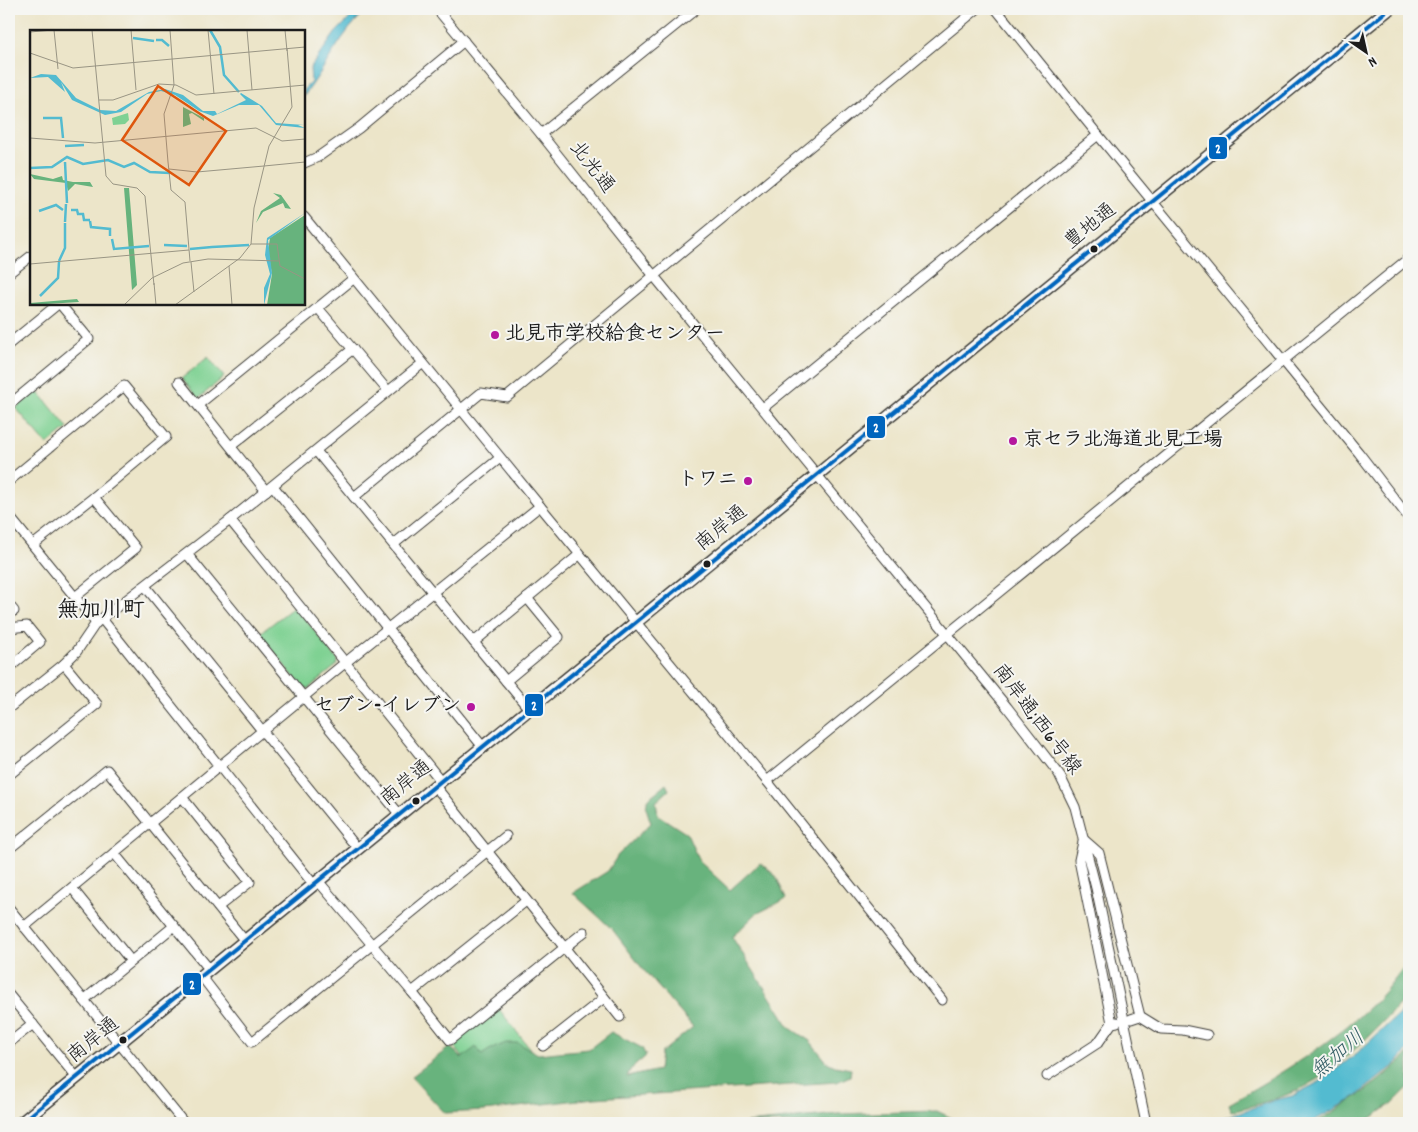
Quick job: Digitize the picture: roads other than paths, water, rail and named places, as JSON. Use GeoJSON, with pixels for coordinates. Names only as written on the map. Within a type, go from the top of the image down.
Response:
{"type":"FeatureCollection","features":[{"type":"Feature","properties":{"kind":"main road","name":"豊地通"},"geometry":{"type":"LineString","coordinates":[[817,475],[1388,9]]}},
{"type":"Feature","properties":{"kind":"main road","name":"南岸通"},"geometry":{"type":"LineString","coordinates":[[21,1123],[245,940],[317,884],[438,783],[817,475]]}},
{"type":"Feature","properties":{"kind":"street","name":"北光通"},"geometry":{"type":"LineString","coordinates":[[437,9],[541,134],[654,276],[817,475]]}},
{"type":"Feature","properties":{"kind":"street"},"geometry":{"type":"LineString","coordinates":[[541,134],[696,9]]}},
{"type":"Feature","properties":{"kind":"street"},"geometry":{"type":"LineString","coordinates":[[354,496],[481,393],[507,398],[977,9]]}},
{"type":"Feature","properties":{"kind":"street"},"geometry":{"type":"LineString","coordinates":[[996,9],[1283,360],[1409,518]]}},
{"type":"Feature","properties":{"kind":"street"},"geometry":{"type":"LineString","coordinates":[[305,163],[318,157],[358,128],[464,41]]}},
{"type":"Feature","properties":{"kind":"street"},"geometry":{"type":"LineString","coordinates":[[763,408],[1098,135]]}},
{"type":"Feature","properties":{"kind":"street"},"geometry":{"type":"LineString","coordinates":[[305,218],[500,458],[767,780],[942,1000]]}},
{"type":"Feature","properties":{"kind":"street"},"geometry":{"type":"LineString","coordinates":[[9,273],[30,257]]}},
{"type":"Feature","properties":{"kind":"street"},"geometry":{"type":"LineString","coordinates":[[767,780],[1409,258]]}},
{"type":"Feature","properties":{"kind":"street"},"geometry":{"type":"LineString","coordinates":[[198,404],[353,279]]}},
{"type":"Feature","properties":{"kind":"street"},"geometry":{"type":"LineString","coordinates":[[9,344],[58,305]]}},
{"type":"Feature","properties":{"kind":"street"},"geometry":{"type":"LineString","coordinates":[[9,405],[89,339],[60,305]]}},
{"type":"Feature","properties":{"kind":"street"},"geometry":{"type":"LineString","coordinates":[[318,308],[388,391]]}},
{"type":"Feature","properties":{"kind":"street"},"geometry":{"type":"LineString","coordinates":[[231,446],[353,349]]}},
{"type":"Feature","properties":{"kind":"street"},"geometry":{"type":"LineString","coordinates":[[9,708],[64,664],[77,651],[99,621],[230,520],[422,363]]}},
{"type":"Feature","properties":{"kind":"street"},"geometry":{"type":"LineString","coordinates":[[179,382],[231,446],[270,488],[483,747]]}},
{"type":"Feature","properties":{"kind":"street"},"geometry":{"type":"LineString","coordinates":[[9,481],[124,386],[166,437],[33,545]]}},
{"type":"Feature","properties":{"kind":"street"},"geometry":{"type":"LineString","coordinates":[[316,451],[529,709]]}},
{"type":"Feature","properties":{"kind":"street"},"geometry":{"type":"LineString","coordinates":[[394,544],[500,458]]}},
{"type":"Feature","properties":{"kind":"street","name":"南岸通;西6号線"},"geometry":{"type":"LineString","coordinates":[[817,475],[1059,774],[1075,807],[1096,888],[1146,1123]]}},
{"type":"Feature","properties":{"kind":"street"},"geometry":{"type":"LineString","coordinates":[[75,597],[136,548],[94,497]]}},
{"type":"Feature","properties":{"kind":"street"},"geometry":{"type":"LineString","coordinates":[[24,927],[346,662],[540,506]]}},
{"type":"Feature","properties":{"kind":"street"},"geometry":{"type":"LineString","coordinates":[[9,516],[75,597],[99,621],[317,884],[372,944],[450,1040],[584,932]]}},
{"type":"Feature","properties":{"kind":"street"},"geometry":{"type":"LineString","coordinates":[[230,520],[346,662],[487,851],[620,1017]]}},
{"type":"Feature","properties":{"kind":"street"},"geometry":{"type":"LineString","coordinates":[[187,554],[400,815]]}},
{"type":"Feature","properties":{"kind":"street"},"geometry":{"type":"LineString","coordinates":[[474,642],[579,554]]}},
{"type":"Feature","properties":{"kind":"street"},"geometry":{"type":"LineString","coordinates":[[145,586],[358,849]]}},
{"type":"Feature","properties":{"kind":"street"},"geometry":{"type":"LineString","coordinates":[[506,681],[559,637],[527,598]]}},
{"type":"Feature","properties":{"kind":"street"},"geometry":{"type":"LineString","coordinates":[[9,605],[14,611],[9,612]]}},
{"type":"Feature","properties":{"kind":"street"},"geometry":{"type":"LineString","coordinates":[[9,628],[27,626],[40,642],[9,668]]}},
{"type":"Feature","properties":{"kind":"street"},"geometry":{"type":"LineString","coordinates":[[9,775],[97,704],[64,664]]}},
{"type":"Feature","properties":{"kind":"street"},"geometry":{"type":"LineString","coordinates":[[9,849],[106,770],[245,940]]}},
{"type":"Feature","properties":{"kind":"street"},"geometry":{"type":"LineString","coordinates":[[182,797],[250,882],[218,907]]}},
{"type":"Feature","properties":{"kind":"street"},"geometry":{"type":"LineString","coordinates":[[114,853],[174,926],[252,1042],[506,836]]}},
{"type":"Feature","properties":{"kind":"street"},"geometry":{"type":"LineString","coordinates":[[1083,839],[1099,853],[1135,1017],[1161,1029],[1183,1030],[1207,1035]]}},
{"type":"Feature","properties":{"kind":"street"},"geometry":{"type":"LineString","coordinates":[[1046,1076],[1098,1043],[1114,1023],[1079,860],[1083,839]]}},
{"type":"Feature","properties":{"kind":"street"},"geometry":{"type":"LineString","coordinates":[[72,888],[131,961]]}},
{"type":"Feature","properties":{"kind":"street"},"geometry":{"type":"LineString","coordinates":[[412,992],[526,901]]}},
{"type":"Feature","properties":{"kind":"street"},"geometry":{"type":"LineString","coordinates":[[9,908],[184,1123]]}},
{"type":"Feature","properties":{"kind":"street"},"geometry":{"type":"LineString","coordinates":[[84,1000],[174,926]]}},
{"type":"Feature","properties":{"kind":"street"},"geometry":{"type":"LineString","coordinates":[[9,995],[77,1078]]}},
{"type":"Feature","properties":{"kind":"street"},"geometry":{"type":"LineString","coordinates":[[543,1046],[604,998]]}},
{"type":"Feature","properties":{"kind":"street"},"geometry":{"type":"LineString","coordinates":[[9,1043],[33,1024]]}},
{"type":"Feature","properties":{"kind":"water"},"geometry":{"type":"Polygon","coordinates":[[[359,9],[368,9],[349,29],[305,95],[305,88],[311,82],[310,68],[336,32],[359,9]]]}},
{"type":"Feature","properties":{"kind":"water","name":"無加川"},"geometry":{"type":"Polygon","coordinates":[[[1409,1005],[1409,1049],[1395,1065],[1351,1100],[1310,1123],[1209,1123],[1292,1096],[1321,1081],[1357,1053],[1409,1005]]]}},
{"type":"Feature","properties":{"kind":"place","name":"北見市学校給食センター"},"geometry":{"type":"Point","coordinates":[495,335]}},
{"type":"Feature","properties":{"kind":"place","name":"京セラ北海道北見工場"},"geometry":{"type":"Point","coordinates":[1013,441]}},
{"type":"Feature","properties":{"kind":"place","name":"トワニ"},"geometry":{"type":"Point","coordinates":[748,481]}},
{"type":"Feature","properties":{"kind":"place","name":"セブン-イレブン"},"geometry":{"type":"Point","coordinates":[471,707]}},
{"type":"Feature","properties":{"kind":"district","name":"無加川町"},"geometry":{"type":"Point","coordinates":[101,611]}}]}
